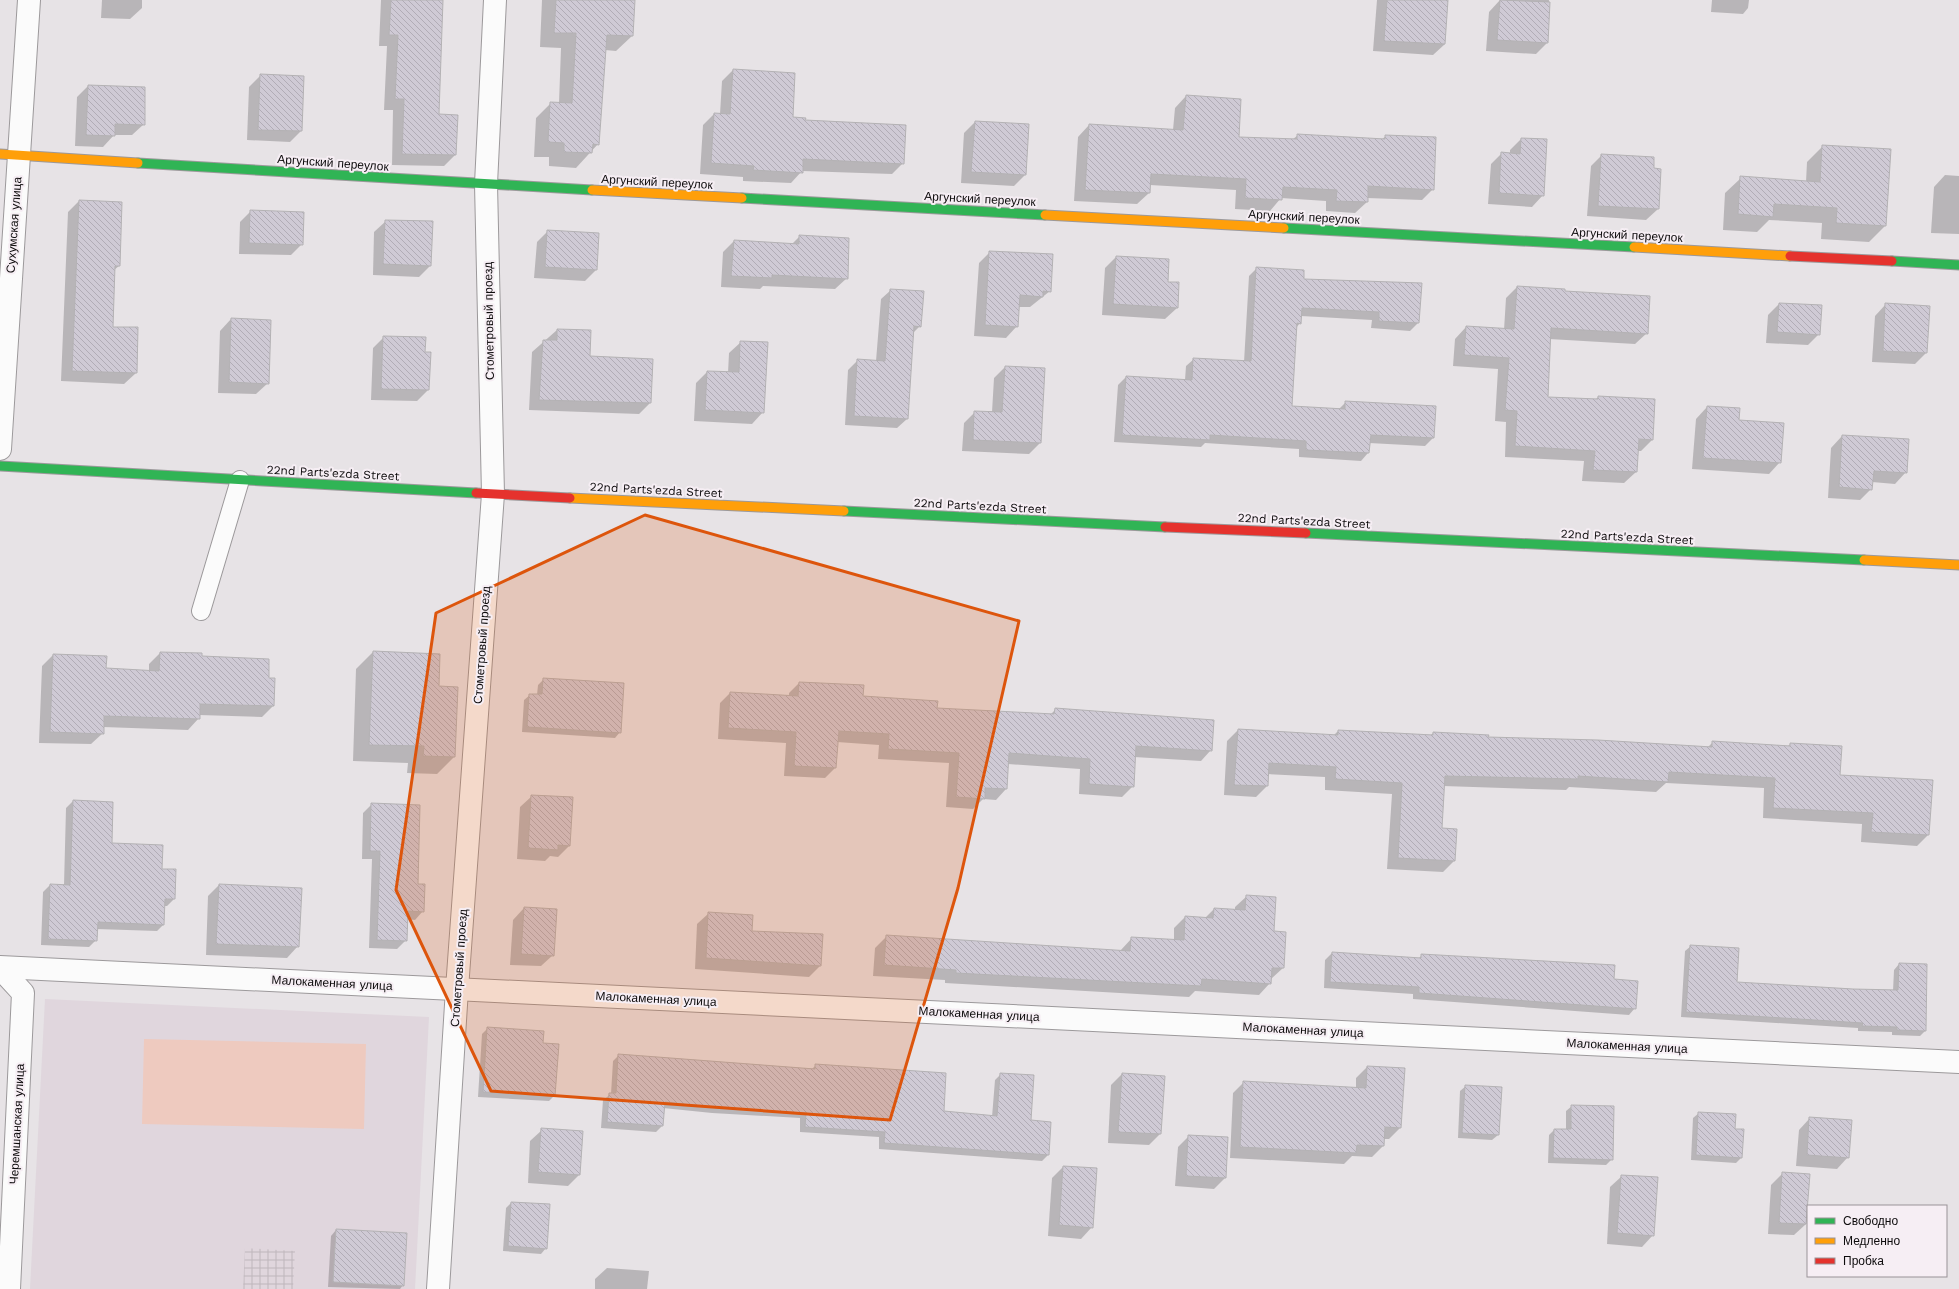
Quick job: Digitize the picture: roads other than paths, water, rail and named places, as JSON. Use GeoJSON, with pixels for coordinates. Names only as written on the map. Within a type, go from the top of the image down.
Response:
{"type":"FeatureCollection","features":[{"type":"Feature","properties":{"kind":"street","name":"Сухумская улица"},"geometry":{"type":"LineString","coordinates":[[0,449],[9,155],[29,0]]}},
{"type":"Feature","properties":{"kind":"street","name":"Стометровый проезд"},"geometry":{"type":"LineString","coordinates":[[438,1289],[457,989],[493,494],[486,184],[496,0]]}},
{"type":"Feature","properties":{"kind":"street","name":"Аргунский переулок"},"geometry":{"type":"LineString","coordinates":[[9,155],[486,184],[1959,265]]}},
{"type":"Feature","properties":{"kind":"street","name":"22nd Parts'ezda Street"},"geometry":{"type":"LineString","coordinates":[[0,466],[493,494],[1959,565]]}},
{"type":"Feature","properties":{"kind":"street","name":"Малокаменная улица"},"geometry":{"type":"LineString","coordinates":[[0,967],[1959,1062]]}},
{"type":"Feature","properties":{"kind":"street","name":"Черемшанская улица"},"geometry":{"type":"LineString","coordinates":[[0,967],[24,993],[9,1289]]}},
{"type":"Feature","properties":{"kind":"lane"},"geometry":{"type":"LineString","coordinates":[[201,611],[240,480]]}}]}
